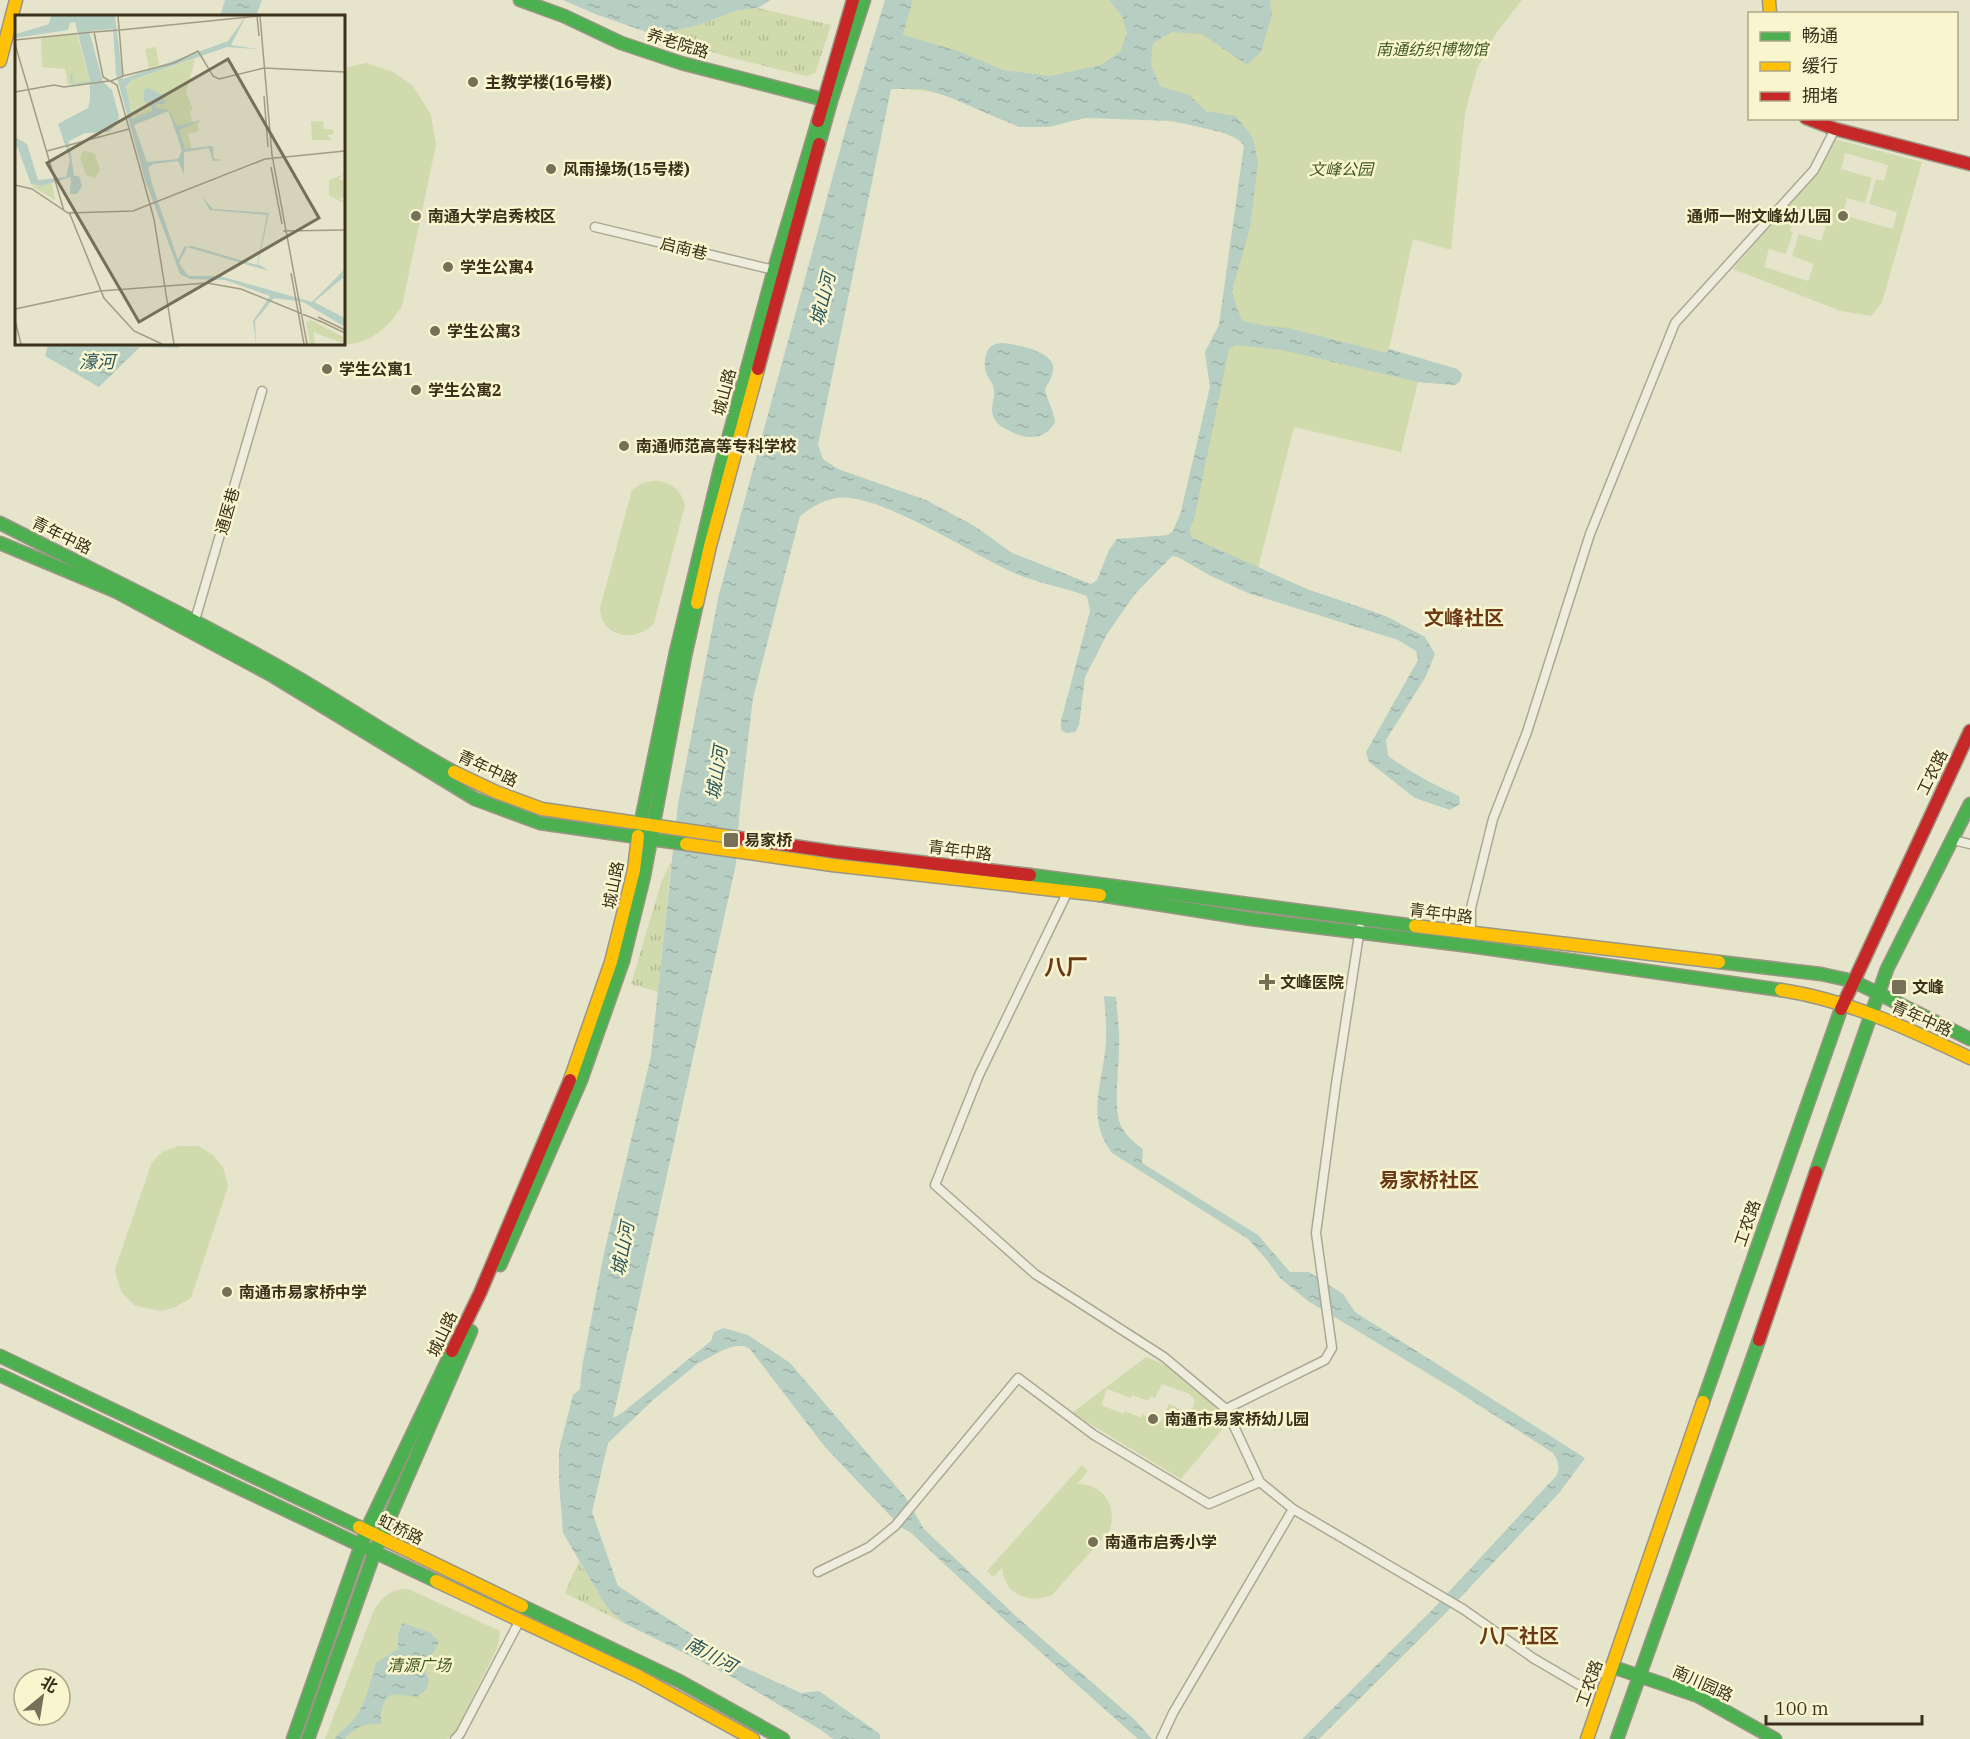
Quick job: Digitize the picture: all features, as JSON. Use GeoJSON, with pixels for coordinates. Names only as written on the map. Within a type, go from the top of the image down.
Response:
{"type":"FeatureCollection","features":[{"type":"Feature","properties":{"kind":"main road"},"geometry":{"type":"LineString","coordinates":[[0,61],[16,0]]}},
{"type":"Feature","properties":{"kind":"main road","name":"养老院路"},"geometry":{"type":"LineString","coordinates":[[520,0],[564,16],[621,43],[681,63],[827,100]]}},
{"type":"Feature","properties":{"kind":"main road","name":"城山路"},"geometry":{"type":"LineString","coordinates":[[308,1739],[380,1538],[581,1080],[623,961],[644,876],[685,656],[710,546],[853,0]]}},
{"type":"Feature","properties":{"kind":"main road","name":"城山路"},"geometry":{"type":"LineString","coordinates":[[293,1739],[366,1531],[480,1293],[573,1074],[614,950],[634,870],[639,824],[681,631],[720,469],[774,270],[827,100],[864,0]]}},
{"type":"Feature","properties":{"kind":"main road"},"geometry":{"type":"LineString","coordinates":[[1811,120],[1834,129],[1970,164]]}},
{"type":"Feature","properties":{"kind":"main road","name":"青年中路"},"geometry":{"type":"LineString","coordinates":[[0,523],[193,626],[298,678],[412,749],[496,792],[542,809],[746,840],[1073,880],[1809,994],[1843,1003],[1910,1029],[1970,1058]]}},
{"type":"Feature","properties":{"kind":"main road","name":"青年中路"},"geometry":{"type":"LineString","coordinates":[[0,543],[193,626],[475,799],[540,824],[831,865],[1108,896],[1251,919],[1471,933],[1821,974],[1853,981],[1970,1039]]}},
{"type":"Feature","properties":{"kind":"main road","name":"工农路"},"geometry":{"type":"LineString","coordinates":[[1587,1739],[1843,1003],[1970,731]]}},
{"type":"Feature","properties":{"kind":"main road"},"geometry":{"type":"LineString","coordinates":[[1617,1739],[1749,1368],[1869,1013],[1970,804]]}},
{"type":"Feature","properties":{"kind":"main road","name":"虹桥路"},"geometry":{"type":"LineString","coordinates":[[0,1356],[657,1669],[749,1718],[783,1739]]}},
{"type":"Feature","properties":{"kind":"main road","name":"虹桥路"},"geometry":{"type":"LineString","coordinates":[[0,1374],[638,1676],[753,1739]]}},
{"type":"Feature","properties":{"kind":"main road","name":"南川园路"},"geometry":{"type":"LineString","coordinates":[[1613,1667],[1698,1696],[1775,1739]]}},
{"type":"Feature","properties":{"kind":"street"},"geometry":{"type":"LineString","coordinates":[[1471,933],[1471,908],[1493,819],[1527,732],[1590,534],[1675,323],[1814,170],[1834,129]]}},
{"type":"Feature","properties":{"kind":"street","name":"启南巷"},"geometry":{"type":"LineString","coordinates":[[595,226],[774,270]]}},
{"type":"Feature","properties":{"kind":"street","name":"通医巷"},"geometry":{"type":"LineString","coordinates":[[193,626],[262,391]]}},
{"type":"Feature","properties":{"kind":"street"},"geometry":{"type":"LineString","coordinates":[[1953,840],[1970,844]]}},
{"type":"Feature","properties":{"kind":"street"},"geometry":{"type":"LineString","coordinates":[[1073,880],[978,1075],[935,1185],[1035,1274],[1164,1357],[1227,1409],[1260,1482],[1293,1509],[1459,1606],[1533,1658],[1579,1685],[1613,1667]]}},
{"type":"Feature","properties":{"kind":"street"},"geometry":{"type":"LineString","coordinates":[[1227,1409],[1325,1360],[1332,1348],[1316,1233],[1360,926]]}},
{"type":"Feature","properties":{"kind":"street"},"geometry":{"type":"LineString","coordinates":[[818,1572],[869,1547],[895,1526],[1018,1378],[1094,1435],[1209,1504],[1260,1482]]}},
{"type":"Feature","properties":{"kind":"street"},"geometry":{"type":"LineString","coordinates":[[1161,1739],[1173,1713],[1293,1509]]}},
{"type":"Feature","properties":{"kind":"street"},"geometry":{"type":"LineString","coordinates":[[455,1739],[460,1734],[520,1620]]}},
{"type":"Feature","properties":{"kind":"green space","name":"文峰公园"},"geometry":{"type":"Polygon","coordinates":[[[913,0],[1522,0],[1496,33],[1477,69],[1465,113],[1451,250],[1413,239],[1389,349],[1457,369],[1462,374],[1460,381],[1455,385],[1418,382],[1401,452],[1294,427],[1258,568],[1192,537],[1173,531],[1181,512],[1210,387],[1205,352],[1219,325],[1244,146],[1234,138],[1217,131],[1169,121],[1099,117],[1080,119],[1050,127],[1018,125],[943,95],[921,90],[891,89],[913,0]]]}},
{"type":"Feature","properties":{"kind":"green space"},"geometry":{"type":"Polygon","coordinates":[[[758,8],[831,25],[815,73],[806,76],[729,57],[655,35],[699,25],[738,10],[758,8]]]}},
{"type":"Feature","properties":{"kind":"green space"},"geometry":{"type":"Polygon","coordinates":[[[366,63],[393,72],[413,86],[431,115],[436,145],[402,306],[389,323],[374,336],[345,344],[345,68],[366,63]]]}},
{"type":"Feature","properties":{"kind":"green space","name":"通师一附文峰幼儿园"},"geometry":{"type":"Polygon","coordinates":[[[1834,139],[1922,162],[1882,302],[1871,316],[1841,311],[1733,269],[1824,162],[1834,139]],[[1845,153],[1841,169],[1872,178],[1865,203],[1847,198],[1843,215],[1893,229],[1897,212],[1869,204],[1876,179],[1884,181],[1888,165],[1845,153]],[[1795,216],[1786,254],[1769,249],[1764,267],[1808,281],[1814,264],[1792,256],[1799,234],[1821,241],[1826,226],[1795,216]]]}},
{"type":"Feature","properties":{"kind":"green space"},"geometry":{"type":"Polygon","coordinates":[[[665,482],[674,487],[685,505],[654,623],[638,634],[620,634],[606,626],[600,608],[632,490],[643,483],[665,482]]]}},
{"type":"Feature","properties":{"kind":"green space"},"geometry":{"type":"Polygon","coordinates":[[[671,862],[658,992],[631,984],[661,883],[671,862]]]}},
{"type":"Feature","properties":{"kind":"green space"},"geometry":{"type":"Polygon","coordinates":[[[179,1146],[198,1146],[213,1155],[223,1167],[228,1187],[191,1298],[162,1311],[134,1305],[122,1293],[115,1269],[152,1162],[162,1152],[179,1146]]]}},
{"type":"Feature","properties":{"kind":"green space","name":"南通市易家桥幼儿园"},"geometry":{"type":"Polygon","coordinates":[[[1146,1357],[1165,1365],[1219,1409],[1225,1426],[1181,1479],[1072,1413],[1146,1357]],[[1162,1384],[1155,1398],[1150,1396],[1148,1401],[1132,1395],[1131,1398],[1107,1389],[1101,1405],[1141,1418],[1142,1414],[1161,1422],[1169,1404],[1185,1410],[1191,1409],[1195,1401],[1190,1394],[1162,1384]]]}},
{"type":"Feature","properties":{"kind":"green space"},"geometry":{"type":"Polygon","coordinates":[[[1082,1465],[1088,1471],[1077,1484],[1095,1488],[1106,1498],[1112,1513],[1110,1530],[1052,1595],[1043,1598],[1027,1598],[1019,1595],[1007,1585],[1002,1568],[993,1577],[987,1571],[1082,1465]]]}},
{"type":"Feature","properties":{"kind":"green space"},"geometry":{"type":"Polygon","coordinates":[[[579,1561],[606,1606],[624,1623],[565,1593],[579,1561]]]}},
{"type":"Feature","properties":{"kind":"green space","name":"清源广场"},"geometry":{"type":"Polygon","coordinates":[[[408,1589],[500,1631],[498,1646],[456,1731],[447,1739],[325,1739],[374,1610],[385,1596],[408,1589]]]}},
{"type":"Feature","properties":{"kind":"water"},"geometry":{"type":"Polygon","coordinates":[[[225,0],[262,0],[256,15],[220,15],[225,0]]]}},
{"type":"Feature","properties":{"kind":"water"},"geometry":{"type":"Polygon","coordinates":[[[563,0],[771,0],[758,8],[738,10],[699,25],[655,35],[563,0]]]}},
{"type":"Feature","properties":{"kind":"water"},"geometry":{"type":"Polygon","coordinates":[[[885,0],[913,0],[903,35],[958,51],[1003,70],[1050,76],[1101,65],[1120,52],[1127,33],[1122,16],[1109,0],[1270,0],[1272,14],[1261,52],[1247,65],[1202,34],[1172,32],[1153,43],[1151,65],[1160,86],[1189,95],[1206,111],[1236,116],[1253,138],[1258,162],[1250,228],[1232,291],[1243,321],[1288,328],[1387,353],[1389,349],[1457,369],[1462,374],[1460,381],[1455,385],[1418,382],[1282,350],[1236,345],[1229,349],[1195,515],[1190,529],[1191,537],[1307,589],[1386,616],[1425,637],[1435,654],[1426,676],[1386,740],[1388,756],[1422,778],[1459,796],[1460,804],[1450,810],[1415,798],[1369,762],[1366,752],[1418,660],[1416,651],[1398,640],[1248,593],[1172,556],[1135,594],[1107,634],[1085,677],[1079,725],[1075,732],[1066,733],[1061,730],[1061,721],[1090,611],[1087,596],[1012,572],[900,514],[855,499],[837,498],[827,501],[812,507],[800,516],[753,698],[739,817],[736,864],[613,1418],[711,1341],[714,1332],[724,1328],[748,1335],[790,1363],[906,1498],[924,1529],[1018,1618],[1134,1719],[1152,1739],[1138,1739],[910,1532],[902,1528],[825,1447],[750,1349],[744,1346],[723,1350],[697,1364],[653,1400],[608,1443],[592,1512],[618,1586],[739,1665],[801,1693],[819,1691],[880,1734],[880,1739],[833,1739],[732,1677],[624,1623],[606,1606],[563,1533],[559,1450],[573,1395],[580,1389],[582,1367],[604,1253],[651,1056],[678,804],[719,594],[846,128],[885,0]],[[891,89],[818,445],[823,459],[838,469],[926,500],[976,527],[1012,553],[1091,584],[1097,580],[1109,550],[1117,539],[1168,535],[1173,531],[1181,512],[1210,387],[1205,352],[1219,325],[1244,146],[1240,140],[1225,133],[1173,121],[1085,118],[1048,127],[1019,127],[949,97],[924,89],[891,89]]]}},
{"type":"Feature","properties":{"kind":"water"},"geometry":{"type":"Polygon","coordinates":[[[1002,343],[1039,352],[1051,361],[1052,375],[1045,389],[1055,422],[1046,433],[1040,436],[1021,436],[1000,425],[994,418],[992,411],[994,389],[986,372],[985,358],[990,347],[1002,343]]]}},
{"type":"Feature","properties":{"kind":"water","name":"濠河"},"geometry":{"type":"Polygon","coordinates":[[[48,345],[180,345],[179,348],[140,347],[99,387],[45,356],[48,345]]]}},
{"type":"Feature","properties":{"kind":"water"},"geometry":{"type":"Polygon","coordinates":[[[1104,996],[1116,997],[1119,1035],[1117,1109],[1119,1119],[1125,1132],[1143,1149],[1142,1163],[1258,1235],[1290,1272],[1309,1272],[1343,1294],[1355,1312],[1585,1458],[1560,1492],[1442,1617],[1319,1739],[1302,1739],[1432,1610],[1556,1476],[1559,1467],[1553,1453],[1452,1388],[1308,1301],[1280,1278],[1248,1239],[1112,1153],[1104,1140],[1097,1113],[1106,1043],[1104,996]]]}},
{"type":"Feature","properties":{"kind":"water"},"geometry":{"type":"Polygon","coordinates":[[[402,1623],[429,1632],[439,1641],[424,1670],[429,1679],[427,1689],[417,1697],[392,1694],[382,1707],[381,1724],[361,1727],[345,1739],[335,1739],[359,1712],[376,1663],[398,1649],[398,1635],[402,1623]]]}},
{"type":"Feature","properties":{"kind":"traffic: fast"},"geometry":{"type":"LineString","coordinates":[[520,0],[564,16],[621,43],[681,63],[829,101]]}},
{"type":"Feature","properties":{"kind":"traffic: fast"},"geometry":{"type":"LineString","coordinates":[[819,144],[864,0]]}},
{"type":"Feature","properties":{"kind":"traffic: fast"},"geometry":{"type":"LineString","coordinates":[[638,836],[676,652],[720,469],[774,270],[818,121]]}},
{"type":"Feature","properties":{"kind":"traffic: fast"},"geometry":{"type":"LineString","coordinates":[[0,523],[262,657],[454,772]]}},
{"type":"Feature","properties":{"kind":"traffic: fast"},"geometry":{"type":"LineString","coordinates":[[0,543],[115,591],[273,676],[475,799],[540,823],[686,844]]}},
{"type":"Feature","properties":{"kind":"traffic: fast"},"geometry":{"type":"LineString","coordinates":[[500,1265],[581,1080],[623,961],[644,876],[697,603]]}},
{"type":"Feature","properties":{"kind":"traffic: fast"},"geometry":{"type":"LineString","coordinates":[[1816,1172],[1887,969],[1970,804]]}},
{"type":"Feature","properties":{"kind":"traffic: fast"},"geometry":{"type":"LineString","coordinates":[[1030,875],[1415,926]]}},
{"type":"Feature","properties":{"kind":"traffic: fast"},"geometry":{"type":"LineString","coordinates":[[1100,895],[1251,919],[1470,946],[1781,990]]}},
{"type":"Feature","properties":{"kind":"traffic: fast"},"geometry":{"type":"LineString","coordinates":[[1719,962],[1821,974],[1853,981],[1970,1039]]}},
{"type":"Feature","properties":{"kind":"traffic: fast"},"geometry":{"type":"LineString","coordinates":[[1703,1402],[1841,1009]]}},
{"type":"Feature","properties":{"kind":"traffic: fast"},"geometry":{"type":"LineString","coordinates":[[308,1739],[375,1551],[471,1331]]}},
{"type":"Feature","properties":{"kind":"traffic: fast"},"geometry":{"type":"LineString","coordinates":[[1617,1739],[1759,1340]]}},
{"type":"Feature","properties":{"kind":"traffic: fast"},"geometry":{"type":"LineString","coordinates":[[293,1739],[366,1531],[452,1351]]}},
{"type":"Feature","properties":{"kind":"traffic: fast"},"geometry":{"type":"LineString","coordinates":[[0,1356],[359,1527]]}},
{"type":"Feature","properties":{"kind":"traffic: fast"},"geometry":{"type":"LineString","coordinates":[[0,1375],[436,1581]]}},
{"type":"Feature","properties":{"kind":"traffic: fast"},"geometry":{"type":"LineString","coordinates":[[522,1606],[679,1681],[783,1739]]}},
{"type":"Feature","properties":{"kind":"traffic: fast"},"geometry":{"type":"LineString","coordinates":[[1613,1667],[1698,1696],[1775,1739]]}},
{"type":"Feature","properties":{"kind":"traffic: slow"},"geometry":{"type":"LineString","coordinates":[[0,61],[16,0]]}},
{"type":"Feature","properties":{"kind":"traffic: slow"},"geometry":{"type":"LineString","coordinates":[[1769,0],[1770,12]]}},
{"type":"Feature","properties":{"kind":"traffic: slow"},"geometry":{"type":"LineString","coordinates":[[697,603],[758,369]]}},
{"type":"Feature","properties":{"kind":"traffic: slow"},"geometry":{"type":"LineString","coordinates":[[454,772],[496,792],[542,809],[739,838]]}},
{"type":"Feature","properties":{"kind":"traffic: slow"},"geometry":{"type":"LineString","coordinates":[[570,1080],[611,962],[634,870],[638,836]]}},
{"type":"Feature","properties":{"kind":"traffic: slow"},"geometry":{"type":"LineString","coordinates":[[686,844],[832,865],[1100,895]]}},
{"type":"Feature","properties":{"kind":"traffic: slow"},"geometry":{"type":"LineString","coordinates":[[1415,926],[1719,962]]}},
{"type":"Feature","properties":{"kind":"traffic: slow"},"geometry":{"type":"LineString","coordinates":[[1781,990],[1854,1008],[1901,1026],[1970,1058]]}},
{"type":"Feature","properties":{"kind":"traffic: slow"},"geometry":{"type":"LineString","coordinates":[[1587,1739],[1703,1402]]}},
{"type":"Feature","properties":{"kind":"traffic: slow"},"geometry":{"type":"LineString","coordinates":[[359,1527],[522,1606]]}},
{"type":"Feature","properties":{"kind":"traffic: slow"},"geometry":{"type":"LineString","coordinates":[[436,1581],[638,1676],[753,1739]]}},
{"type":"Feature","properties":{"kind":"traffic: jam"},"geometry":{"type":"LineString","coordinates":[[818,121],[853,0]]}},
{"type":"Feature","properties":{"kind":"traffic: jam"},"geometry":{"type":"LineString","coordinates":[[1811,120],[1835,129],[1970,164]]}},
{"type":"Feature","properties":{"kind":"traffic: jam"},"geometry":{"type":"LineString","coordinates":[[758,369],[819,144]]}},
{"type":"Feature","properties":{"kind":"traffic: jam"},"geometry":{"type":"LineString","coordinates":[[1841,1009],[1970,731]]}},
{"type":"Feature","properties":{"kind":"traffic: jam"},"geometry":{"type":"LineString","coordinates":[[739,838],[1030,875]]}},
{"type":"Feature","properties":{"kind":"traffic: jam"},"geometry":{"type":"LineString","coordinates":[[452,1351],[480,1293],[570,1080]]}},
{"type":"Feature","properties":{"kind":"traffic: jam"},"geometry":{"type":"LineString","coordinates":[[1759,1340],[1816,1172]]}},
{"type":"Feature","properties":{"kind":"place","name":"主教学楼(16号楼)"},"geometry":{"type":"Point","coordinates":[473,82]}},
{"type":"Feature","properties":{"kind":"place","name":"风雨操场(15号楼)"},"geometry":{"type":"Point","coordinates":[551,169]}},
{"type":"Feature","properties":{"kind":"place","name":"南通大学启秀校区"},"geometry":{"type":"Point","coordinates":[416,216]}},
{"type":"Feature","properties":{"kind":"place","name":"通师一附文峰幼儿园"},"geometry":{"type":"Point","coordinates":[1843,216]}},
{"type":"Feature","properties":{"kind":"place","name":"学生公寓4"},"geometry":{"type":"Point","coordinates":[448,267]}},
{"type":"Feature","properties":{"kind":"place","name":"学生公寓3"},"geometry":{"type":"Point","coordinates":[435,331]}},
{"type":"Feature","properties":{"kind":"place","name":"学生公寓1"},"geometry":{"type":"Point","coordinates":[327,369]}},
{"type":"Feature","properties":{"kind":"place","name":"学生公寓2"},"geometry":{"type":"Point","coordinates":[416,390]}},
{"type":"Feature","properties":{"kind":"place","name":"南通师范高等专科学校"},"geometry":{"type":"Point","coordinates":[624,446]}},
{"type":"Feature","properties":{"kind":"place","name":"易家桥"},"geometry":{"type":"Point","coordinates":[731,840]}},
{"type":"Feature","properties":{"kind":"place","name":"文峰医院"},"geometry":{"type":"Point","coordinates":[1267,982]}},
{"type":"Feature","properties":{"kind":"place","name":"文峰"},"geometry":{"type":"Point","coordinates":[1899,987]}},
{"type":"Feature","properties":{"kind":"place","name":"南通市易家桥中学"},"geometry":{"type":"Point","coordinates":[227,1292]}},
{"type":"Feature","properties":{"kind":"place","name":"南通市易家桥幼儿园"},"geometry":{"type":"Point","coordinates":[1153,1419]}},
{"type":"Feature","properties":{"kind":"place","name":"南通市启秀小学"},"geometry":{"type":"Point","coordinates":[1093,1542]}},
{"type":"Feature","properties":{"kind":"district","name":"文峰社区"},"geometry":{"type":"Point","coordinates":[1464,618]}},
{"type":"Feature","properties":{"kind":"district","name":"八厂"},"geometry":{"type":"Point","coordinates":[1066,967]}},
{"type":"Feature","properties":{"kind":"district","name":"易家桥社区"},"geometry":{"type":"Point","coordinates":[1429,1180]}},
{"type":"Feature","properties":{"kind":"district","name":"八厂社区"},"geometry":{"type":"Point","coordinates":[1519,1636]}},
{"type":"Feature","properties":{"kind":"park label","name":"南通纺织博物馆"},"geometry":{"type":"Point","coordinates":[1432,49]}},
{"type":"Feature","properties":{"kind":"water label","name":"城山河"},"geometry":{"type":"Point","coordinates":[823,299]}},
{"type":"Feature","properties":{"kind":"water label","name":"城山河"},"geometry":{"type":"Point","coordinates":[717,773]}},
{"type":"Feature","properties":{"kind":"water label","name":"城山河"},"geometry":{"type":"Point","coordinates":[623,1249]}},
{"type":"Feature","properties":{"kind":"water label","name":"南川河"},"geometry":{"type":"Point","coordinates":[711,1655]}}]}
